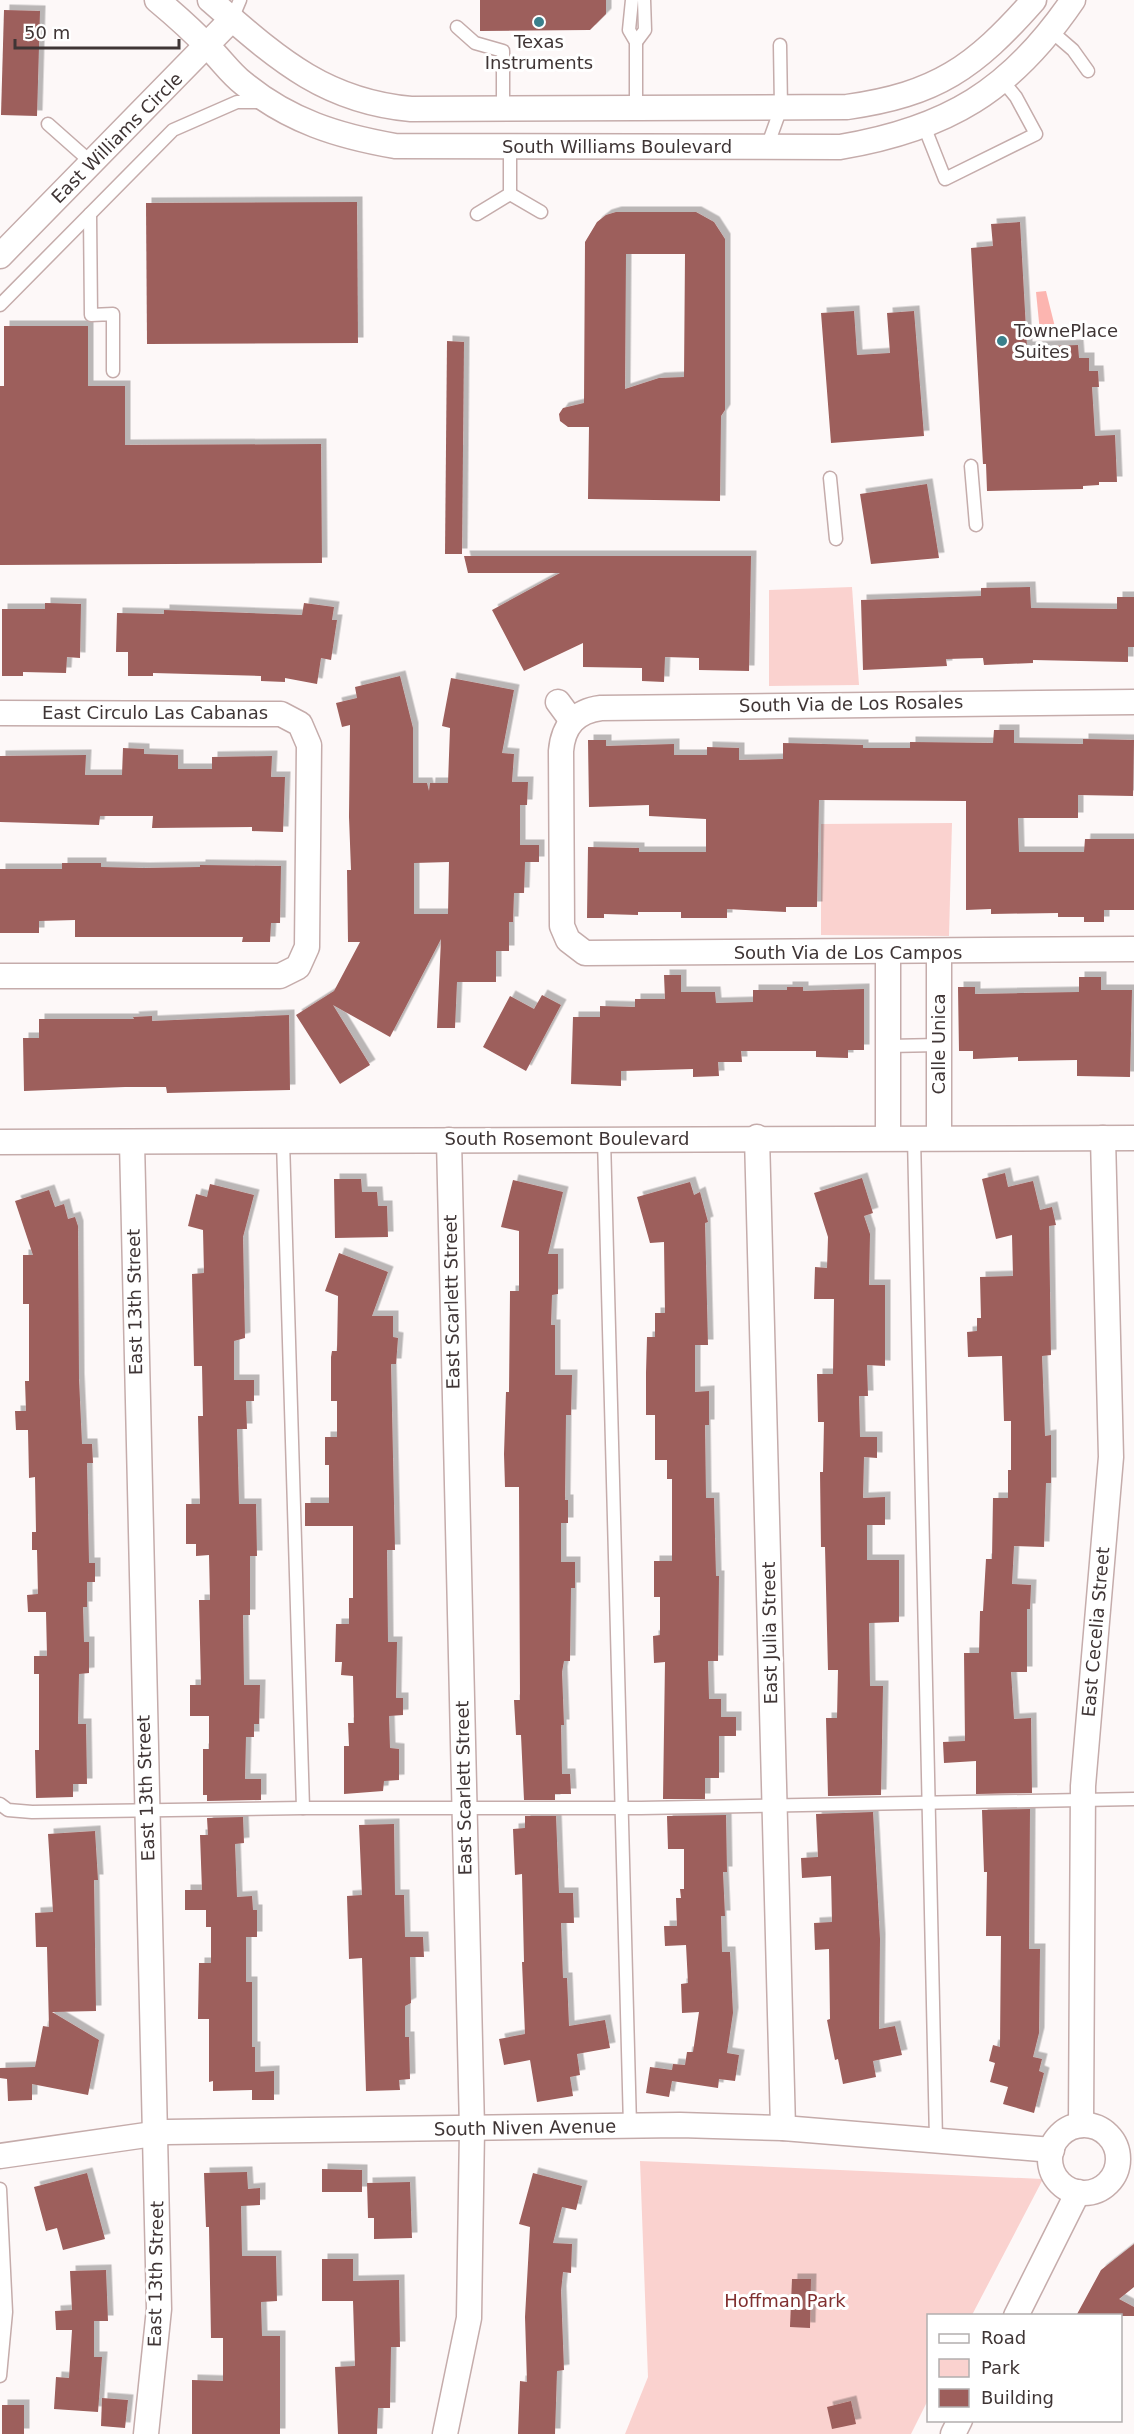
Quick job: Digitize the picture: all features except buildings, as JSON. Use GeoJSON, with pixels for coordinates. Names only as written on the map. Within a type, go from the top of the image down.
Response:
{"type":"FeatureCollection","features":[{"type":"Feature","properties":{"kind":"street","name":"South Williams Boulevard"},"geometry":{"type":"LineString","coordinates":[[157,0],[208,46],[242,82],[270,103],[304,123],[338,135],[395,146],[766,147],[840,147],[876,141],[948,117],[1002,80],[1027,58],[1073,0]]}},
{"type":"Feature","properties":{"kind":"street"},"geometry":{"type":"LineString","coordinates":[[210,0],[236,10],[306,77],[338,93],[378,106],[411,109],[781,108],[847,107],[886,102],[940,83],[974,60],[1034,0]]}},
{"type":"Feature","properties":{"kind":"street","name":"East Williams Circle"},"geometry":{"type":"LineString","coordinates":[[0,256],[208,46],[236,10]]}},
{"type":"Feature","properties":{"kind":"street","name":"South Via de Los Rosales"},"geometry":{"type":"LineString","coordinates":[[562,946],[561,751],[565,712],[613,708],[1134,702]]}},
{"type":"Feature","properties":{"kind":"street","name":"East Circulo Las Cabanas"},"geometry":{"type":"LineString","coordinates":[[0,713],[281,714],[300,724],[309,745],[307,947],[298,968],[280,976],[0,976]]}},
{"type":"Feature","properties":{"kind":"street","name":"South Via de Los Campos"},"geometry":{"type":"LineString","coordinates":[[562,946],[597,955],[1134,949]]}},
{"type":"Feature","properties":{"kind":"street"},"geometry":{"type":"LineString","coordinates":[[888,952],[888,1137]]}},
{"type":"Feature","properties":{"kind":"street","name":"Calle Unica"},"geometry":{"type":"LineString","coordinates":[[939,952],[939,1137]]}},
{"type":"Feature","properties":{"kind":"street","name":"South Rosemont Boulevard"},"geometry":{"type":"LineString","coordinates":[[0,1142],[758,1137],[1134,1138]]}},
{"type":"Feature","properties":{"kind":"street","name":"East Julia Street"},"geometry":{"type":"LineString","coordinates":[[758,1137],[783,2128]]}},
{"type":"Feature","properties":{"kind":"street","name":"East Cecelia Street"},"geometry":{"type":"LineString","coordinates":[[1081,2125],[1084,1799],[1111,1457],[1103,1138]]}},
{"type":"Feature","properties":{"kind":"street","name":"East Scarlett Street"},"geometry":{"type":"LineString","coordinates":[[445,2434],[469,2318],[472,2129],[448,1140]]}},
{"type":"Feature","properties":{"kind":"street","name":"East 13th Street"},"geometry":{"type":"LineString","coordinates":[[132,1142],[159,2309],[146,2434]]}},
{"type":"Feature","properties":{"kind":"street"},"geometry":{"type":"LineString","coordinates":[[1081,2125],[1098,2127],[1106,2133],[1125,2170],[1101,2188],[1091,2192],[1078,2192],[1061,2184],[1054,2176],[1050,2166],[1052,2150],[1058,2136],[1066,2129],[1081,2125]]}},
{"type":"Feature","properties":{"kind":"street","name":"South Niven Avenue"},"geometry":{"type":"LineString","coordinates":[[0,2156],[156,2134],[630,2126],[783,2128],[1052,2150]]}},
{"type":"Feature","properties":{"kind":"street"},"geometry":{"type":"LineString","coordinates":[[1017,2314],[1078,2192]]}},
{"type":"Feature","properties":{"kind":"lane"},"geometry":{"type":"LineString","coordinates":[[632,0],[629,30],[636,42],[636,108]]}},
{"type":"Feature","properties":{"kind":"lane"},"geometry":{"type":"LineString","coordinates":[[636,42],[645,30],[644,0]]}},
{"type":"Feature","properties":{"kind":"lane"},"geometry":{"type":"LineString","coordinates":[[456,27],[475,43],[503,51],[503,109]]}},
{"type":"Feature","properties":{"kind":"lane"},"geometry":{"type":"LineString","coordinates":[[1050,31],[1073,50],[1088,70]]}},
{"type":"Feature","properties":{"kind":"lane"},"geometry":{"type":"LineString","coordinates":[[766,147],[781,108],[780,45]]}},
{"type":"Feature","properties":{"kind":"lane"},"geometry":{"type":"LineString","coordinates":[[924,126],[945,179],[1036,134],[1016,97],[1002,80]]}},
{"type":"Feature","properties":{"kind":"lane"},"geometry":{"type":"LineString","coordinates":[[0,305],[173,130],[237,102],[270,103]]}},
{"type":"Feature","properties":{"kind":"lane"},"geometry":{"type":"LineString","coordinates":[[48,124],[92,163]]}},
{"type":"Feature","properties":{"kind":"lane"},"geometry":{"type":"LineString","coordinates":[[510,146],[510,194]]}},
{"type":"Feature","properties":{"kind":"lane"},"geometry":{"type":"LineString","coordinates":[[510,194],[541,212]]}},
{"type":"Feature","properties":{"kind":"lane"},"geometry":{"type":"LineString","coordinates":[[477,214],[510,194]]}},
{"type":"Feature","properties":{"kind":"lane"},"geometry":{"type":"LineString","coordinates":[[90,214],[91,315],[113,314],[113,371]]}},
{"type":"Feature","properties":{"kind":"lane"},"geometry":{"type":"LineString","coordinates":[[971,466],[976,525]]}},
{"type":"Feature","properties":{"kind":"lane"},"geometry":{"type":"LineString","coordinates":[[830,478],[836,539]]}},
{"type":"Feature","properties":{"kind":"lane"},"geometry":{"type":"LineString","coordinates":[[888,1046],[939,1045]]}},
{"type":"Feature","properties":{"kind":"lane"},"geometry":{"type":"LineString","coordinates":[[914,1137],[936,2140]]}},
{"type":"Feature","properties":{"kind":"lane"},"geometry":{"type":"LineString","coordinates":[[604,1139],[630,2126]]}},
{"type":"Feature","properties":{"kind":"lane"},"geometry":{"type":"LineString","coordinates":[[283,1141],[303,1808]]}},
{"type":"Feature","properties":{"kind":"lane"},"geometry":{"type":"LineString","coordinates":[[0,1804],[8,1810],[32,1812],[303,1808],[621,1808],[1134,1800]]}},
{"type":"Feature","properties":{"kind":"lane"},"geometry":{"type":"LineString","coordinates":[[0,2189],[6,2312],[0,2376]]}},
{"type":"Feature","properties":{"kind":"green space"},"geometry":{"type":"Polygon","coordinates":[[[852,587],[859,685],[769,686],[769,590],[852,587]]]}},
{"type":"Feature","properties":{"kind":"green space"},"geometry":{"type":"Polygon","coordinates":[[[952,823],[949,936],[821,935],[821,824],[952,823]]]}},
{"type":"Feature","properties":{"kind":"green space","name":"Hoffman Park"},"geometry":{"type":"Polygon","coordinates":[[[640,2161],[1043,2179],[973,2314],[927,2314],[927,2402],[911,2434],[625,2434],[648,2377],[640,2161]]]}},
{"type":"Feature","properties":{"kind":"shaded area"},"geometry":{"type":"Polygon","coordinates":[[[1046,291],[1056,331],[1040,332],[1036,292],[1046,291]]]}},
{"type":"Feature","properties":{"kind":"place","name":"Texas Instruments"},"geometry":{"type":"Point","coordinates":[539,22]}},
{"type":"Feature","properties":{"kind":"place","name":"TownePlace Suites"},"geometry":{"type":"Point","coordinates":[1002,341]}}]}
